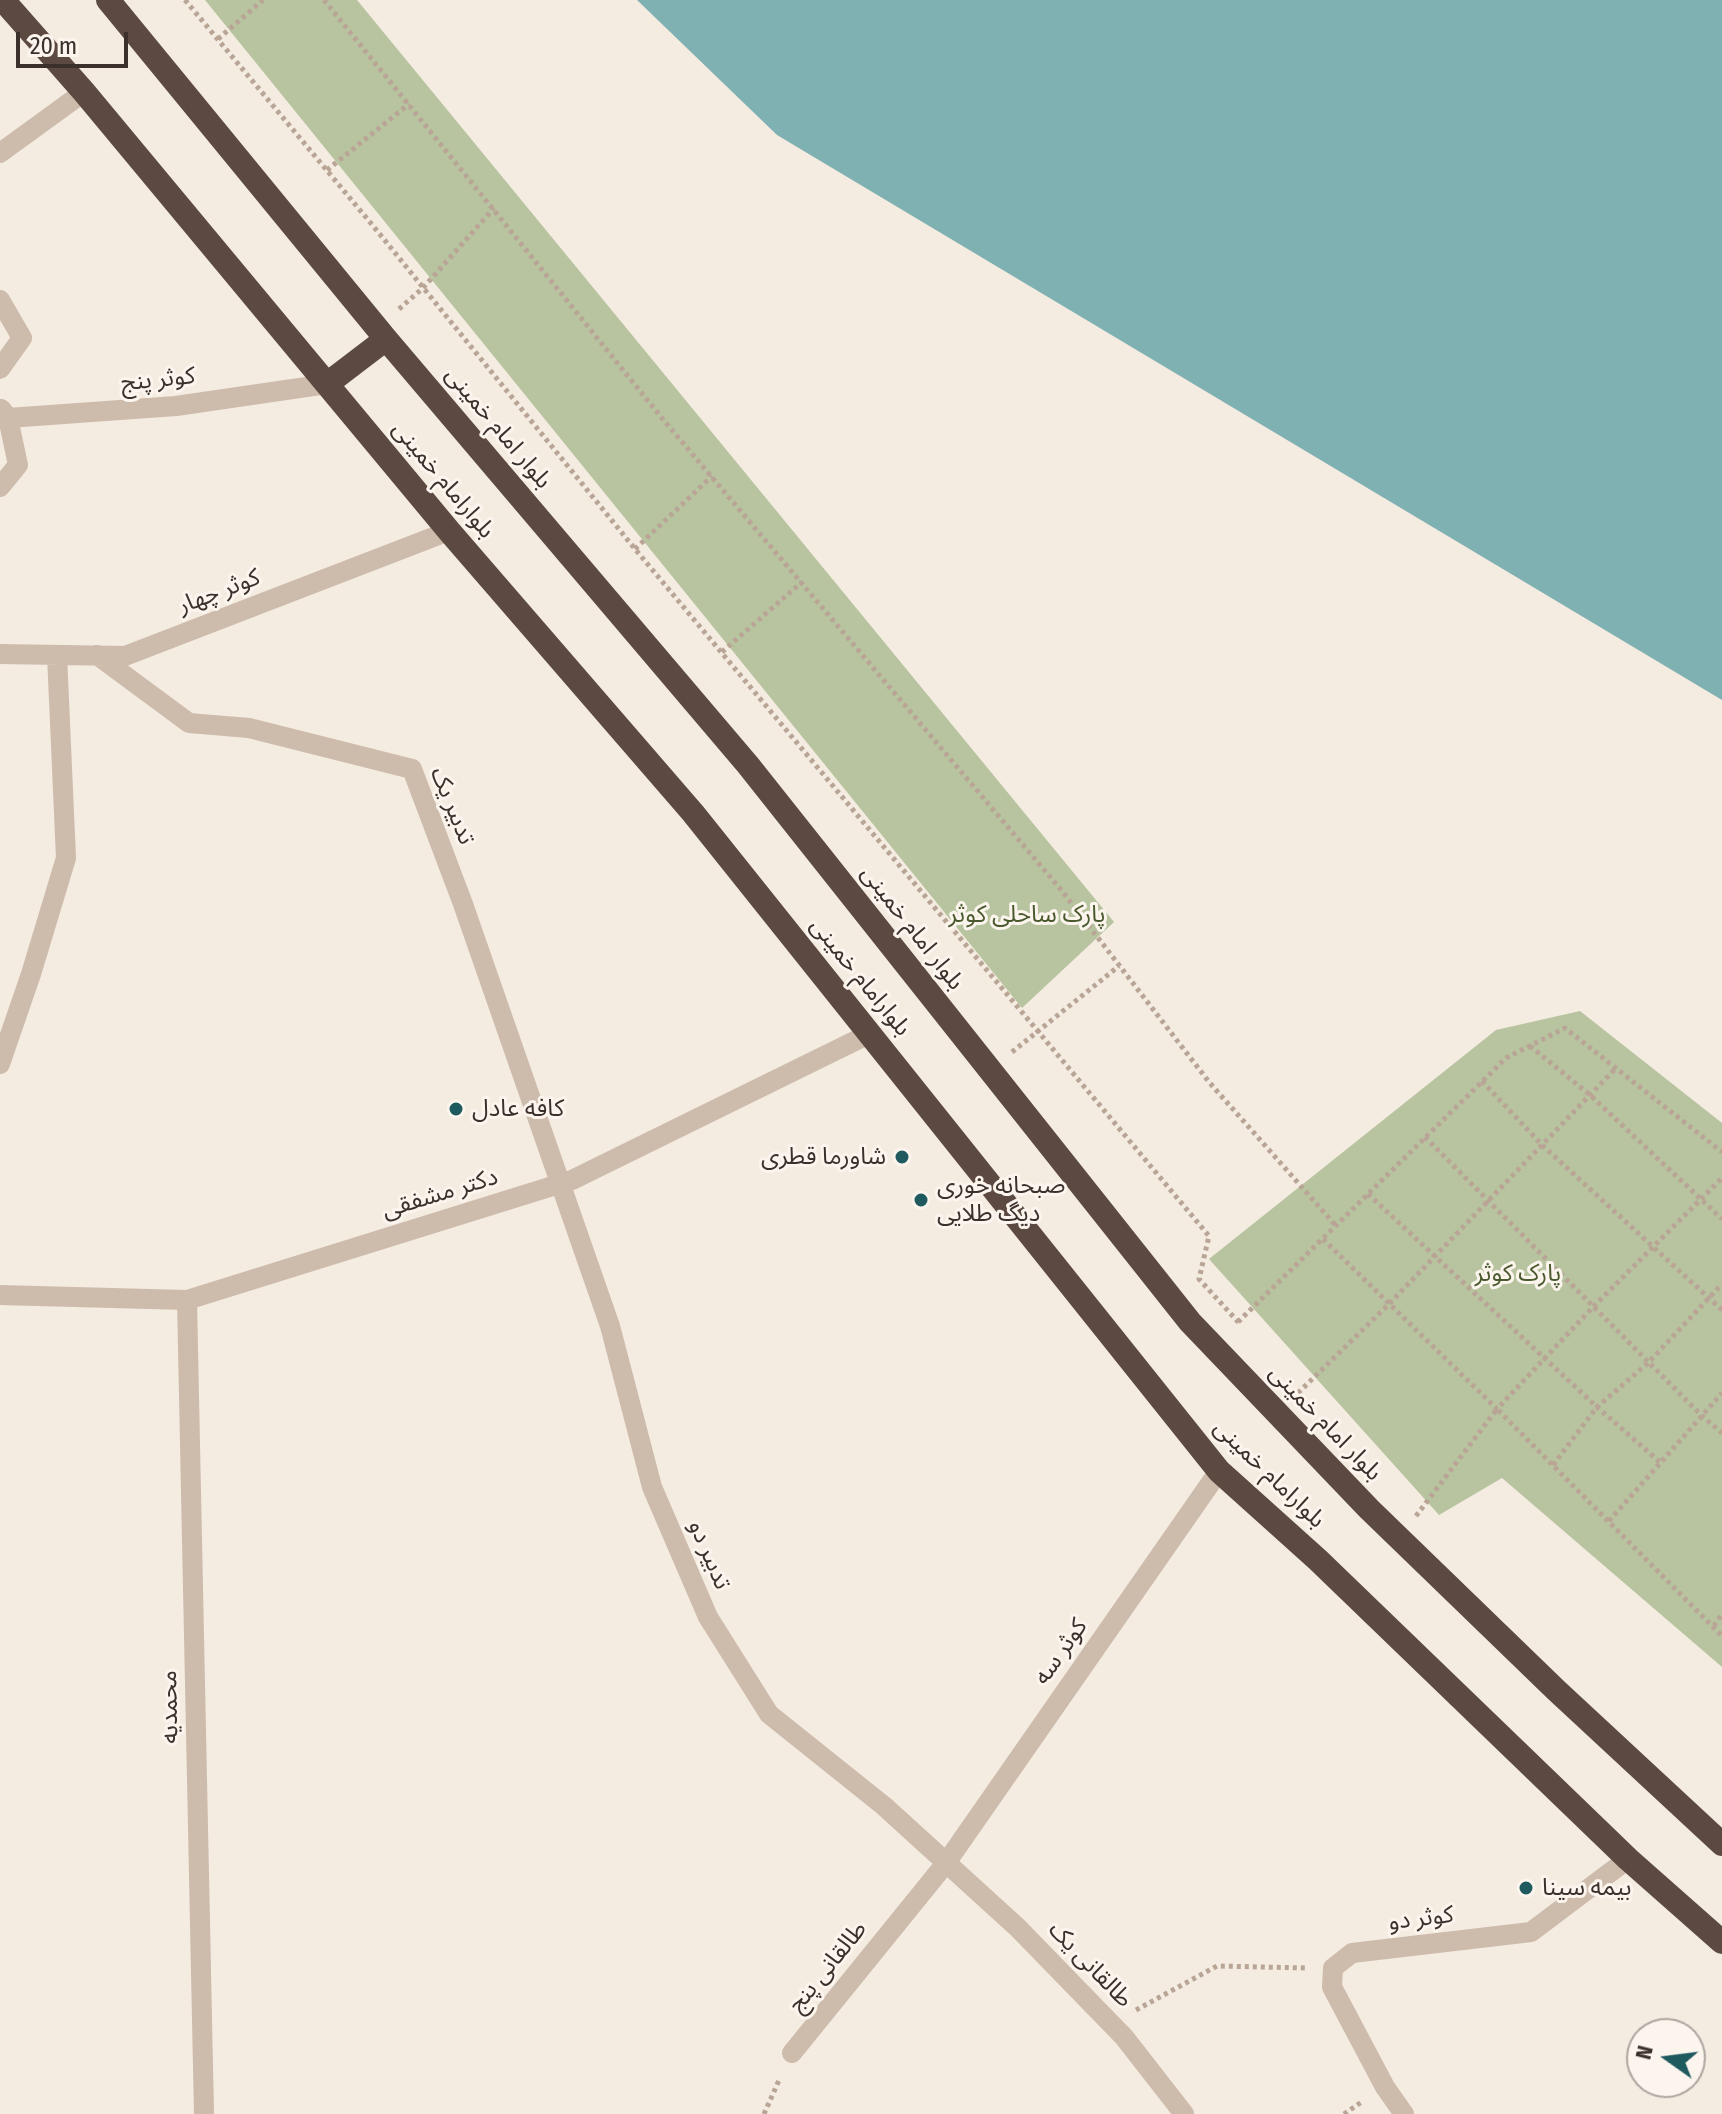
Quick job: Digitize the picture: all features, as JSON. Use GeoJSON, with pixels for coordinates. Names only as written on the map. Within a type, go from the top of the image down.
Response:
{"type":"FeatureCollection","features":[{"type":"Feature","properties":{"kind":"highway","name":"بلوارامام خمینی"},"geometry":{"type":"LineString","coordinates":[[3,0],[84,92],[449,531],[693,813],[1219,1471],[1330,1571],[1628,1859],[1722,1942]]}},
{"type":"Feature","properties":{"kind":"highway","name":"بلوار امام خمینی"},"geometry":{"type":"LineString","coordinates":[[108,0],[382,334],[748,765],[1190,1322],[1369,1509],[1722,1844]]}},
{"type":"Feature","properties":{"kind":"highway"},"geometry":{"type":"LineString","coordinates":[[327,384],[382,334]]}},
{"type":"Feature","properties":{"kind":"street"},"geometry":{"type":"LineString","coordinates":[[0,153],[84,92]]}},
{"type":"Feature","properties":{"kind":"street"},"geometry":{"type":"LineString","coordinates":[[0,300],[22,338],[0,369]]}},
{"type":"Feature","properties":{"kind":"street","name":"کوثر پنج"},"geometry":{"type":"LineString","coordinates":[[4,413],[176,406],[327,384]]}},
{"type":"Feature","properties":{"kind":"street"},"geometry":{"type":"LineString","coordinates":[[0,487],[18,465],[4,413]]}},
{"type":"Feature","properties":{"kind":"street","name":"کوثر چهار"},"geometry":{"type":"LineString","coordinates":[[0,654],[125,656],[449,531]]}},
{"type":"Feature","properties":{"kind":"street"},"geometry":{"type":"LineString","coordinates":[[0,1064],[66,858],[57,655]]}},
{"type":"Feature","properties":{"kind":"street","name":"تدبیر یک"},"geometry":{"type":"LineString","coordinates":[[97,655],[189,723],[249,728],[412,769],[463,904],[560,1184]]}},
{"type":"Feature","properties":{"kind":"street","name":"دکتر مشفقی"},"geometry":{"type":"LineString","coordinates":[[0,1295],[187,1300],[560,1184],[869,1034]]}},
{"type":"Feature","properties":{"kind":"street","name":"تدبیر دو"},"geometry":{"type":"LineString","coordinates":[[560,1184],[610,1326],[652,1487],[708,1617],[769,1714],[884,1806],[946,1863]]}},
{"type":"Feature","properties":{"kind":"street","name":"محمدیه"},"geometry":{"type":"LineString","coordinates":[[187,1300],[204,2114]]}},
{"type":"Feature","properties":{"kind":"street","name":"کوثر سه"},"geometry":{"type":"LineString","coordinates":[[946,1863],[1219,1471]]}},
{"type":"Feature","properties":{"kind":"street","name":"کوثر دو"},"geometry":{"type":"LineString","coordinates":[[1333,1968],[1352,1953],[1531,1932],[1628,1859]]}},
{"type":"Feature","properties":{"kind":"street","name":"طالقانی یک"},"geometry":{"type":"LineString","coordinates":[[946,1863],[1018,1928],[1111,2024],[1184,2114]]}},
{"type":"Feature","properties":{"kind":"street","name":"طالقانی پنج"},"geometry":{"type":"LineString","coordinates":[[792,2053],[946,1863]]}},
{"type":"Feature","properties":{"kind":"street"},"geometry":{"type":"LineString","coordinates":[[1333,1968],[1332,1987],[1385,2087],[1404,2114]]}},
{"type":"Feature","properties":{"kind":"path"},"geometry":{"type":"LineString","coordinates":[[185,0],[635,549],[1209,1236],[1199,1279],[1248,1334]]}},
{"type":"Feature","properties":{"kind":"path"},"geometry":{"type":"LineString","coordinates":[[218,39],[263,0]]}},
{"type":"Feature","properties":{"kind":"path"},"geometry":{"type":"LineString","coordinates":[[324,0],[661,417],[1062,891],[1209,1082],[1336,1226]]}},
{"type":"Feature","properties":{"kind":"path"},"geometry":{"type":"LineString","coordinates":[[327,170],[409,104]]}},
{"type":"Feature","properties":{"kind":"path"},"geometry":{"type":"LineString","coordinates":[[382,334],[494,208]]}},
{"type":"Feature","properties":{"kind":"path"},"geometry":{"type":"LineString","coordinates":[[635,549],[712,476]]}},
{"type":"Feature","properties":{"kind":"path"},"geometry":{"type":"LineString","coordinates":[[722,652],[802,581]]}},
{"type":"Feature","properties":{"kind":"path"},"geometry":{"type":"LineString","coordinates":[[990,1071],[1119,966]]}},
{"type":"Feature","properties":{"kind":"path"},"geometry":{"type":"LineString","coordinates":[[1238,1322],[1506,1058],[1565,1028],[1722,1152]]}},
{"type":"Feature","properties":{"kind":"path"},"geometry":{"type":"LineString","coordinates":[[1530,1046],[1590,1095],[1722,1219]]}},
{"type":"Feature","properties":{"kind":"path"},"geometry":{"type":"LineString","coordinates":[[1278,1415],[1616,1068]]}},
{"type":"Feature","properties":{"kind":"path"},"geometry":{"type":"LineString","coordinates":[[1482,1081],[1542,1145],[1722,1310]]}},
{"type":"Feature","properties":{"kind":"path"},"geometry":{"type":"LineString","coordinates":[[1425,1137],[1648,1363],[1722,1433]]}},
{"type":"Feature","properties":{"kind":"path"},"geometry":{"type":"LineString","coordinates":[[1404,1506],[1415,1517],[1497,1409],[1722,1178]]}},
{"type":"Feature","properties":{"kind":"path"},"geometry":{"type":"LineString","coordinates":[[1368,1194],[1662,1464]]}},
{"type":"Feature","properties":{"kind":"path"},"geometry":{"type":"LineString","coordinates":[[1323,1239],[1722,1636]]}},
{"type":"Feature","properties":{"kind":"path"},"geometry":{"type":"LineString","coordinates":[[1553,1465],[1597,1407],[1648,1363],[1722,1284]]}},
{"type":"Feature","properties":{"kind":"path"},"geometry":{"type":"LineString","coordinates":[[1300,1391],[1310,1402]]}},
{"type":"Feature","properties":{"kind":"path"},"geometry":{"type":"LineString","coordinates":[[1609,1521],[1722,1393]]}},
{"type":"Feature","properties":{"kind":"path"},"geometry":{"type":"LineString","coordinates":[[1714,1626],[1722,1614]]}},
{"type":"Feature","properties":{"kind":"path"},"geometry":{"type":"LineString","coordinates":[[1111,2024],[1217,1966],[1333,1968]]}},
{"type":"Feature","properties":{"kind":"path"},"geometry":{"type":"LineString","coordinates":[[764,2114],[792,2053]]}},
{"type":"Feature","properties":{"kind":"green space","name":"پارک ساحلی کوثر"},"geometry":{"type":"Polygon","coordinates":[[[205,0],[357,0],[1114,922],[1022,1008],[205,0]]]}},
{"type":"Feature","properties":{"kind":"green space","name":"پارک کوثر"},"geometry":{"type":"Polygon","coordinates":[[[1580,1011],[1722,1123],[1722,1667],[1502,1478],[1439,1515],[1209,1259],[1496,1030],[1580,1011]]]}},
{"type":"Feature","properties":{"kind":"water"},"geometry":{"type":"Polygon","coordinates":[[[637,0],[1722,0],[1722,700],[777,135],[637,0]]]}},
{"type":"Feature","properties":{"kind":"place","name":"کافه عادل"},"geometry":{"type":"Point","coordinates":[456,1109]}},
{"type":"Feature","properties":{"kind":"place","name":"شاورما قطری"},"geometry":{"type":"Point","coordinates":[902,1157]}},
{"type":"Feature","properties":{"kind":"place","name":"صبحانه خوری دیگ طلایی"},"geometry":{"type":"Point","coordinates":[921,1200]}},
{"type":"Feature","properties":{"kind":"place","name":"بیمه سینا"},"geometry":{"type":"Point","coordinates":[1526,1888]}}]}
